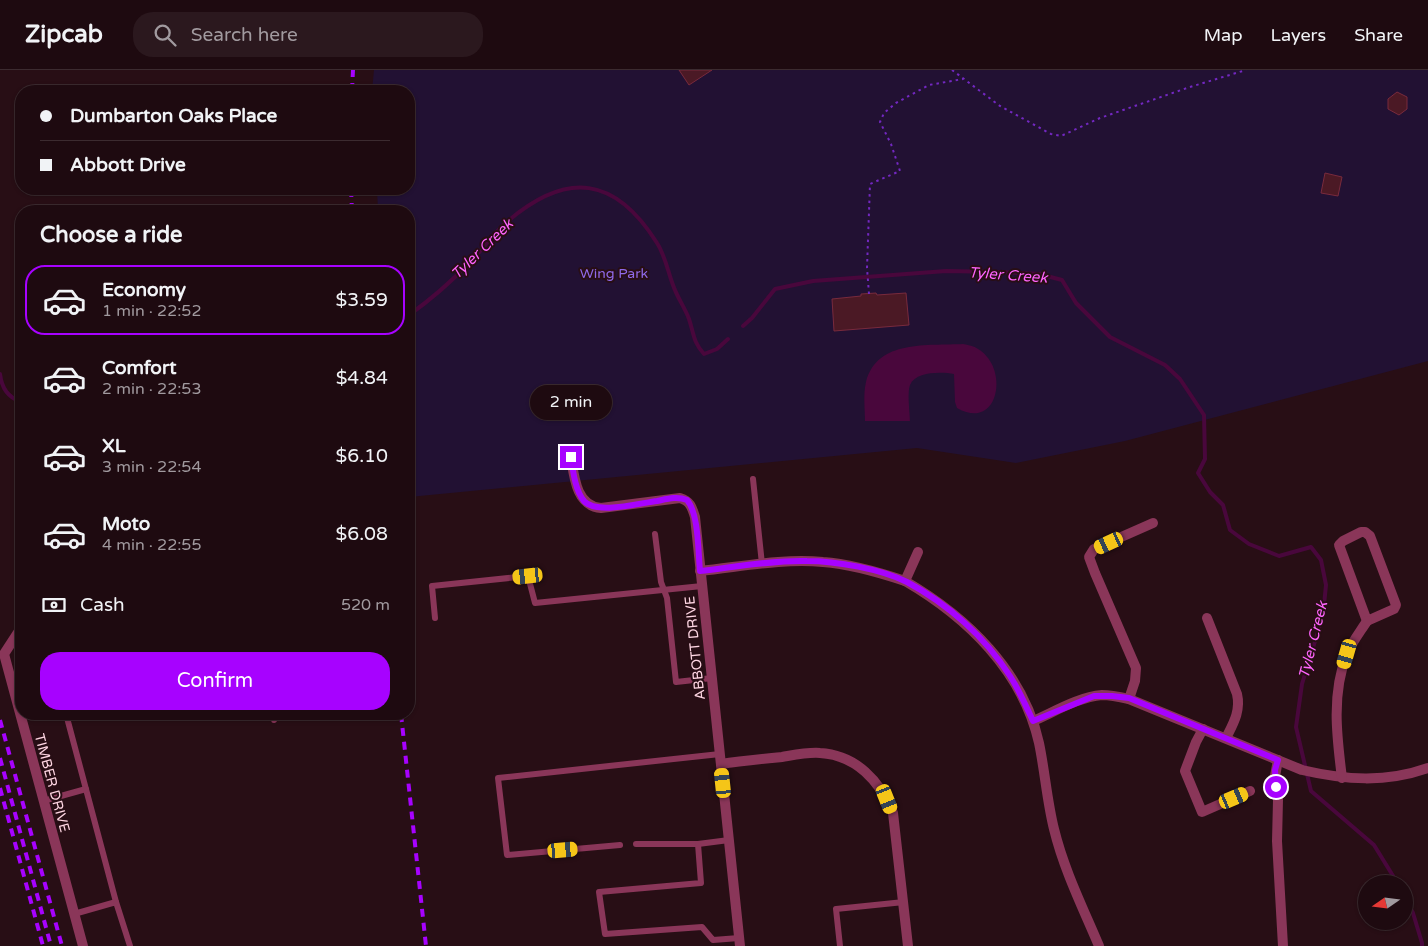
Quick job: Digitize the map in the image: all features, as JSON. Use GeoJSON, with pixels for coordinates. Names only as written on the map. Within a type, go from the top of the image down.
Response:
{"type":"FeatureCollection","features":[{"type":"Feature","properties":{"kind":"street","name":"ABBOTT DRIVE"},"geometry":{"type":"LineString","coordinates":[[571,457],[580,495],[584,501],[592,506],[606,508],[676,498],[687,500],[692,507],[695,517],[740,942]]}},
{"type":"Feature","properties":{"kind":"street"},"geometry":{"type":"LineString","coordinates":[[1129,698],[1135,680],[1136,668],[1095,573],[1090,557],[1094,550],[1153,522]]}},
{"type":"Feature","properties":{"kind":"street"},"geometry":{"type":"LineString","coordinates":[[1342,778],[1336,714],[1337,693],[1347,654],[1367,621],[1394,609],[1396,605],[1370,536],[1365,532],[1360,532],[1343,541],[1340,545],[1367,621]]}},
{"type":"Feature","properties":{"kind":"street"},"geometry":{"type":"LineString","coordinates":[[905,581],[918,552]]}},
{"type":"Feature","properties":{"kind":"street"},"geometry":{"type":"LineString","coordinates":[[700,571],[804,561],[862,568],[905,581],[952,612],[976,633],[1011,677],[1033,721],[1039,743],[1048,801],[1060,849],[1068,874],[1099,946]]}},
{"type":"Feature","properties":{"kind":"street"},"geometry":{"type":"LineString","coordinates":[[1207,618],[1239,703],[1238,712],[1226,738]]}},
{"type":"Feature","properties":{"kind":"street","name":"TIMBER DRIVE"},"geometry":{"type":"LineString","coordinates":[[15,637],[4,654],[15,681]]}},
{"type":"Feature","properties":{"kind":"street"},"geometry":{"type":"LineString","coordinates":[[1033,721],[1094,696],[1129,698],[1302,770],[1322,775],[1370,779],[1400,776],[1428,768]]}},
{"type":"Feature","properties":{"kind":"street","name":"TIMBER DRIVE"},"geometry":{"type":"LineString","coordinates":[[25,720],[43,801],[82,946]]}},
{"type":"Feature","properties":{"kind":"street"},"geometry":{"type":"LineString","coordinates":[[1203,729],[1186,770],[1202,812],[1250,791]]}},
{"type":"Feature","properties":{"kind":"street"},"geometry":{"type":"LineString","coordinates":[[720,759],[819,753],[840,757],[863,769],[879,786],[887,799],[892,813],[908,946]]}},
{"type":"Feature","properties":{"kind":"street"},"geometry":{"type":"LineString","coordinates":[[1282,762],[1275,776],[1278,800],[1277,842],[1283,946]]}},
{"type":"Feature","properties":{"kind":"lane"},"geometry":{"type":"LineString","coordinates":[[753,479],[762,564]]}},
{"type":"Feature","properties":{"kind":"lane"},"geometry":{"type":"LineString","coordinates":[[655,534],[663,590],[667,598],[676,682],[712,678]]}},
{"type":"Feature","properties":{"kind":"lane"},"geometry":{"type":"LineString","coordinates":[[435,618],[432,586],[528,576],[536,603],[702,586]]}},
{"type":"Feature","properties":{"kind":"lane"},"geometry":{"type":"LineString","coordinates":[[68,720],[116,902],[130,946]]}},
{"type":"Feature","properties":{"kind":"lane"},"geometry":{"type":"LineString","coordinates":[[620,845],[507,855],[498,778],[720,759]]}},
{"type":"Feature","properties":{"kind":"lane"},"geometry":{"type":"LineString","coordinates":[[43,801],[86,789]]}},
{"type":"Feature","properties":{"kind":"lane"},"geometry":{"type":"LineString","coordinates":[[636,844],[698,844],[729,840]]}},
{"type":"Feature","properties":{"kind":"lane"},"geometry":{"type":"LineString","coordinates":[[698,844],[701,883],[600,892],[605,934],[702,927],[713,940],[740,942]]}},
{"type":"Feature","properties":{"kind":"lane"},"geometry":{"type":"LineString","coordinates":[[74,914],[116,902]]}},
{"type":"Feature","properties":{"kind":"lane"},"geometry":{"type":"LineString","coordinates":[[840,946],[836,909],[904,902]]}},
{"type":"Feature","properties":{"kind":"path"},"geometry":{"type":"LineString","coordinates":[[952,70],[1000,106],[1051,134],[1061,136],[1100,118],[1246,70]]}},
{"type":"Feature","properties":{"kind":"path"},"geometry":{"type":"LineString","coordinates":[[869,292],[867,268],[870,184],[900,171],[891,144],[880,122],[884,113],[896,103],[929,85],[963,80]]}},
{"type":"Feature","properties":{"kind":"green space","name":"Wing Park"},"geometry":{"type":"Polygon","coordinates":[[[374,70],[1428,70],[1428,361],[1125,441],[1016,463],[917,448],[415,496],[415,205],[378,205],[377,195],[415,195],[415,85],[373,85],[374,70]]]}},
{"type":"Feature","properties":{"kind":"shaded area"},"geometry":{"type":"Polygon","coordinates":[[[963,344],[978,349],[988,358],[994,370],[996,382],[995,395],[991,405],[982,412],[971,413],[957,408],[954,374],[936,373],[918,377],[910,385],[910,421],[865,421],[864,396],[866,382],[872,368],[881,358],[906,348],[963,344]]]}},
{"type":"Feature","properties":{"kind":"building"},"geometry":{"type":"Polygon","coordinates":[[[679,70],[712,70],[689,85],[679,70]]]}},
{"type":"Feature","properties":{"kind":"building"},"geometry":{"type":"Polygon","coordinates":[[[1397,92],[1407,97],[1407,109],[1399,115],[1388,109],[1388,99],[1397,92]]]}},
{"type":"Feature","properties":{"kind":"building"},"geometry":{"type":"Polygon","coordinates":[[[1325,173],[1342,177],[1338,196],[1321,193],[1325,173]]]}},
{"type":"Feature","properties":{"kind":"building"},"geometry":{"type":"Polygon","coordinates":[[[876,293],[877,295],[906,293],[909,325],[834,331],[832,299],[876,293]]]}},
{"type":"Feature","properties":{"kind":"waterway","name":"Tyler Creek"},"geometry":{"type":"LineString","coordinates":[[415,310],[448,284],[508,221],[530,205],[550,194],[570,188],[589,188],[607,193],[624,204],[641,221],[657,243],[700,350],[704,354],[717,349],[728,339]]}},
{"type":"Feature","properties":{"kind":"waterway","name":"Tyler Creek"},"geometry":{"type":"LineString","coordinates":[[743,326],[752,318],[775,289],[813,281],[946,271],[1039,274],[1062,280],[1076,303],[1110,337],[1165,365],[1180,379],[1204,415],[1205,459],[1198,473],[1210,492],[1223,505],[1230,530],[1249,544],[1279,556],[1311,547],[1321,560],[1326,585],[1323,615],[1302,684],[1296,727],[1311,791],[1374,845],[1392,875]]}},
{"type":"Feature","properties":{"kind":"waterway","name":"Tyler Creek"},"geometry":{"type":"LineString","coordinates":[[0,374],[6,392],[15,399]]}},
{"type":"Feature","properties":{"kind":"waterway","name":"Tyler Creek"},"geometry":{"type":"LineString","coordinates":[[1413,913],[1422,946]]}},
{"type":"Feature","properties":{"kind":"railway"},"geometry":{"type":"LineString","coordinates":[[352,85],[353,70]]}},
{"type":"Feature","properties":{"kind":"railway"},"geometry":{"type":"LineString","coordinates":[[351,195],[352,205]]}},
{"type":"Feature","properties":{"kind":"railway"},"geometry":{"type":"LineString","coordinates":[[0,720],[62,946]]}},
{"type":"Feature","properties":{"kind":"railway"},"geometry":{"type":"LineString","coordinates":[[402,720],[426,946]]}},
{"type":"Feature","properties":{"kind":"railway"},"geometry":{"type":"LineString","coordinates":[[0,758],[51,946]]}},
{"type":"Feature","properties":{"kind":"railway"},"geometry":{"type":"LineString","coordinates":[[0,788],[43,946]]}},
{"type":"Feature","properties":{"kind":"route"},"geometry":{"type":"LineString","coordinates":[[571,457],[580,495],[587,504],[596,508],[676,498],[687,500],[692,507],[695,517],[700,571],[804,561],[862,568],[905,581],[952,612],[976,633],[1011,677],[1033,721],[1094,696],[1129,698],[1278,760],[1275,770],[1276,787]]}}]}
